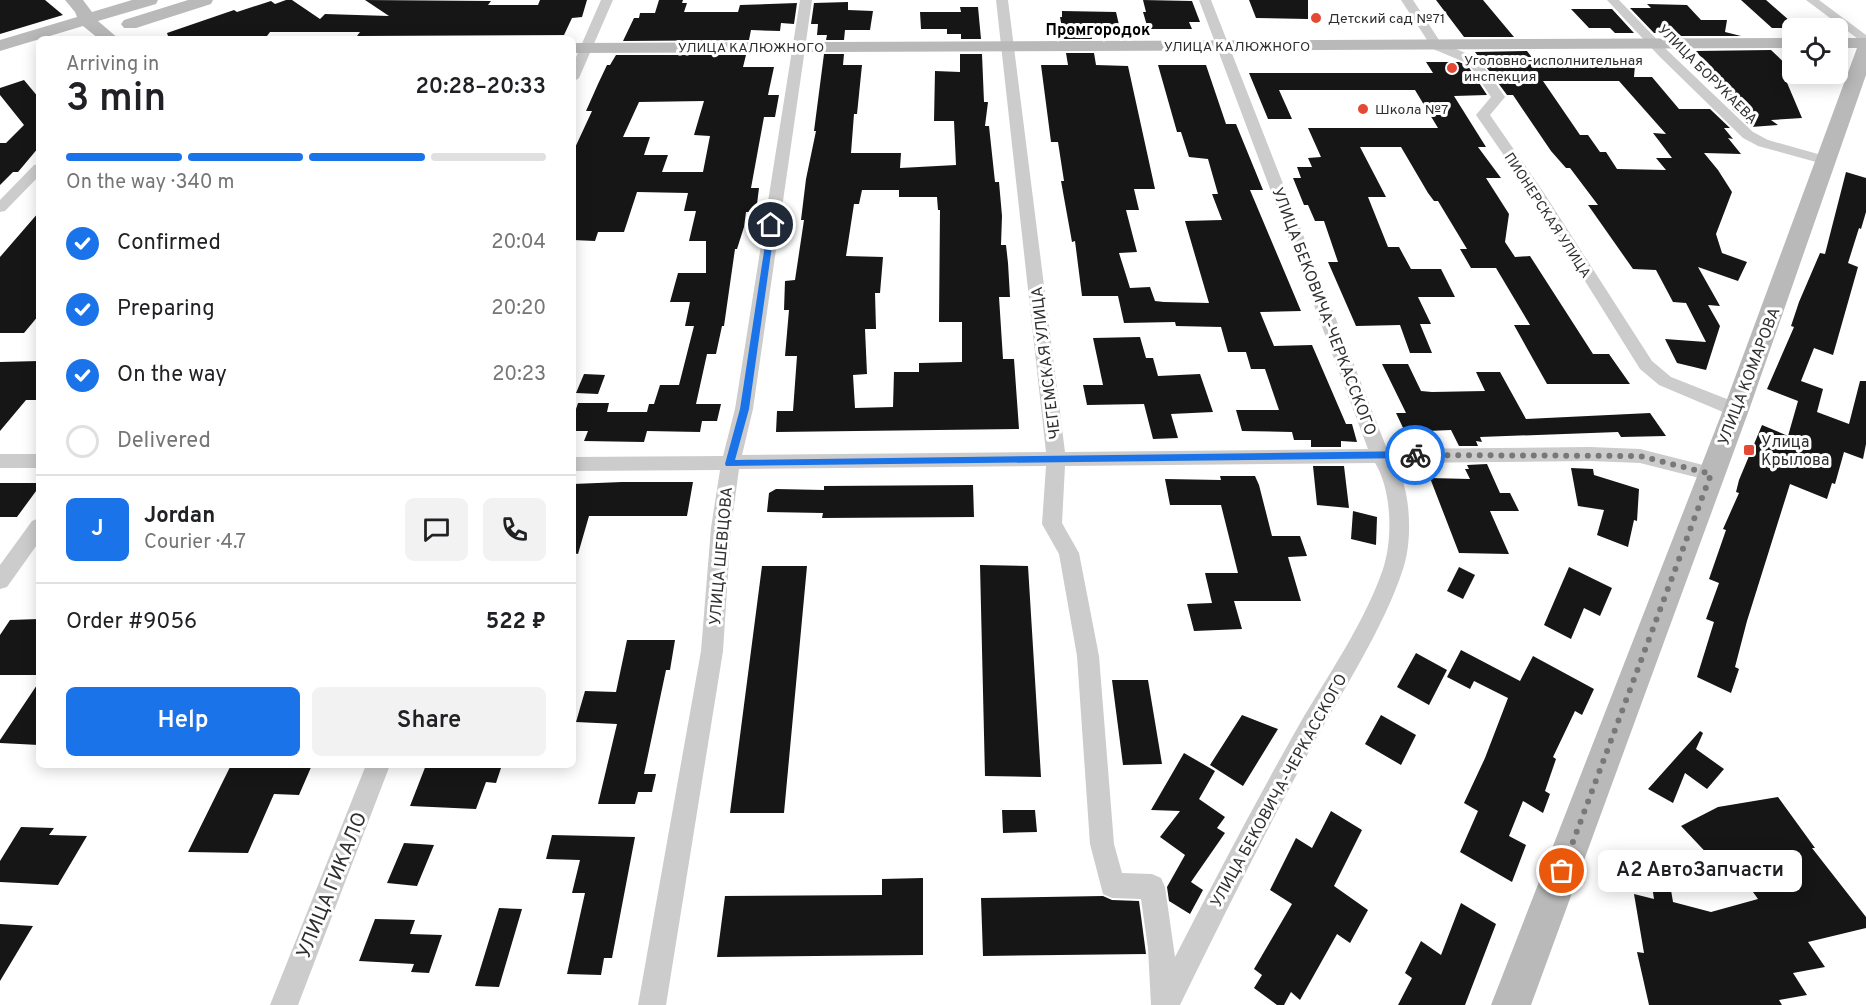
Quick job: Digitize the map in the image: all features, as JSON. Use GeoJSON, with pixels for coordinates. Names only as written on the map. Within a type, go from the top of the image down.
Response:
{"type":"FeatureCollection","features":[{"type":"Feature","properties":{"kind":"main road"},"geometry":{"type":"LineString","coordinates":[[73,0],[83,10],[86,20],[97,36]]}},
{"type":"Feature","properties":{"kind":"main road"},"geometry":{"type":"LineString","coordinates":[[0,46],[150,0]]}},
{"type":"Feature","properties":{"kind":"main road"},"geometry":{"type":"LineString","coordinates":[[101,36],[205,0]]}},
{"type":"Feature","properties":{"kind":"main road"},"geometry":{"type":"LineString","coordinates":[[1848,43],[1866,42]]}},
{"type":"Feature","properties":{"kind":"main road","name":"УЛИЦА КАЛЮЖНОГО"},"geometry":{"type":"LineString","coordinates":[[580,48],[1782,43]]}},
{"type":"Feature","properties":{"kind":"main road","name":"УЛИЦА КОМАРОВА"},"geometry":{"type":"LineString","coordinates":[[1511,1005],[1736,410],[1866,49]]}},
{"type":"Feature","properties":{"kind":"street"},"geometry":{"type":"LineString","coordinates":[[576,65],[580,48],[607,0]]}},
{"type":"Feature","properties":{"kind":"street","name":"УЛИЦА ШЕВЦОВА"},"geometry":{"type":"LineString","coordinates":[[652,1005],[712,651],[721,528],[730,464],[744,409],[806,0]]}},
{"type":"Feature","properties":{"kind":"street","name":"ЧЕГЕМСКАЯ УЛИЦА"},"geometry":{"type":"LineString","coordinates":[[1002,0],[1056,459],[1052,524],[1069,553],[1088,656],[1102,844],[1112,885],[1152,887],[1161,948],[1165,1005]]}},
{"type":"Feature","properties":{"kind":"street","name":"УЛИЦА БЕКОВИЧА-ЧЕРКАССКОГО"},"geometry":{"type":"LineString","coordinates":[[1165,1005],[1253,831],[1373,615],[1393,569],[1399,545],[1400,521],[1390,471],[1380,455],[1205,0]]}},
{"type":"Feature","properties":{"kind":"street"},"geometry":{"type":"LineString","coordinates":[[1407,0],[1437,46]]}},
{"type":"Feature","properties":{"kind":"street","name":"УЛИЦА БОРУКАЕВА"},"geometry":{"type":"LineString","coordinates":[[1613,0],[1754,139],[1827,161]]}},
{"type":"Feature","properties":{"kind":"street"},"geometry":{"type":"LineString","coordinates":[[1812,0],[1866,42]]}},
{"type":"Feature","properties":{"kind":"street","name":"ПИОНЕРСКАЯ УЛИЦА"},"geometry":{"type":"LineString","coordinates":[[1437,46],[1474,61],[1498,97],[1483,115],[1537,193],[1646,365],[1665,381],[1736,410]]}},
{"type":"Feature","properties":{"kind":"street"},"geometry":{"type":"LineString","coordinates":[[1,207],[36,171]]}},
{"type":"Feature","properties":{"kind":"street"},"geometry":{"type":"LineString","coordinates":[[576,464],[1380,455],[1640,456],[1711,474]]}},
{"type":"Feature","properties":{"kind":"street"},"geometry":{"type":"LineString","coordinates":[[0,461],[36,461]]}},
{"type":"Feature","properties":{"kind":"street"},"geometry":{"type":"LineString","coordinates":[[0,581],[36,530]]}},
{"type":"Feature","properties":{"kind":"street","name":"УЛИЦА ГИКАЛО"},"geometry":{"type":"LineString","coordinates":[[284,1005],[377,768]]}},
{"type":"Feature","properties":{"kind":"building"},"geometry":{"type":"Polygon","coordinates":[[[0,0],[45,0],[63,15],[0,34],[0,0]]]}},
{"type":"Feature","properties":{"kind":"building"},"geometry":{"type":"Polygon","coordinates":[[[292,0],[320,19],[325,14],[389,16],[365,0],[491,1],[488,5],[538,5],[540,0],[587,0],[582,17],[572,18],[564,35],[357,36],[360,32],[270,32],[267,36],[168,36],[167,33],[234,10],[237,12],[271,1],[275,4],[292,0]]]}},
{"type":"Feature","properties":{"kind":"building"},"geometry":{"type":"Polygon","coordinates":[[[659,0],[683,0],[682,3],[687,3],[684,12],[738,12],[740,5],[797,3],[794,24],[781,23],[780,31],[751,30],[749,40],[623,41],[634,18],[639,18],[640,13],[655,13],[659,0]]]}},
{"type":"Feature","properties":{"kind":"building"},"geometry":{"type":"Polygon","coordinates":[[[1143,0],[1192,1],[1200,22],[1189,22],[1192,29],[1148,29],[1143,12],[1146,12],[1143,0]]]}},
{"type":"Feature","properties":{"kind":"building"},"geometry":{"type":"Polygon","coordinates":[[[1249,0],[1308,0],[1308,19],[1256,18],[1249,0]]]}},
{"type":"Feature","properties":{"kind":"building"},"geometry":{"type":"Polygon","coordinates":[[[1436,0],[1483,0],[1514,37],[1464,37],[1436,0]]]}},
{"type":"Feature","properties":{"kind":"building"},"geometry":{"type":"Polygon","coordinates":[[[1741,0],[1766,0],[1787,18],[1782,18],[1782,28],[1772,28],[1741,0]]]}},
{"type":"Feature","properties":{"kind":"building"},"geometry":{"type":"Polygon","coordinates":[[[848,2],[848,10],[873,11],[870,30],[845,30],[844,40],[826,40],[827,35],[817,35],[818,24],[811,24],[814,3],[848,2]]]}},
{"type":"Feature","properties":{"kind":"building"},"geometry":{"type":"Polygon","coordinates":[[[1647,4],[1687,5],[1701,20],[1727,20],[1725,32],[1741,36],[1680,36],[1677,33],[1654,33],[1630,8],[1651,8],[1647,4]]]}},
{"type":"Feature","properties":{"kind":"building"},"geometry":{"type":"Polygon","coordinates":[[[960,7],[978,7],[981,39],[961,39],[961,34],[947,34],[947,29],[921,29],[920,12],[961,12],[960,7]]]}},
{"type":"Feature","properties":{"kind":"building"},"geometry":{"type":"Polygon","coordinates":[[[1571,9],[1612,9],[1634,33],[1615,33],[1610,28],[1589,28],[1571,9]]]}},
{"type":"Feature","properties":{"kind":"building"},"geometry":{"type":"Polygon","coordinates":[[[1062,11],[1116,12],[1120,29],[1090,29],[1092,39],[1064,39],[1060,17],[1062,17],[1062,11]]]}},
{"type":"Feature","properties":{"kind":"building"},"geometry":{"type":"Polygon","coordinates":[[[1771,50],[1782,60],[1782,84],[1788,84],[1802,118],[1771,120],[1778,125],[1751,127],[1732,109],[1740,109],[1695,67],[1712,67],[1695,51],[1771,50]]]}},
{"type":"Feature","properties":{"kind":"building"},"geometry":{"type":"Polygon","coordinates":[[[1527,51],[1537,64],[1635,65],[1634,77],[1652,77],[1679,109],[1710,109],[1730,128],[1724,128],[1733,139],[1728,138],[1741,154],[1704,153],[1732,192],[1716,234],[1722,253],[1747,262],[1738,281],[1698,267],[1720,306],[1708,305],[1720,326],[1706,370],[1677,363],[1665,339],[1706,342],[1686,303],[1673,302],[1656,270],[1633,269],[1588,205],[1598,205],[1570,168],[1566,168],[1551,151],[1513,95],[1507,95],[1475,52],[1527,51]],[[1543,81],[1580,135],[1588,135],[1600,152],[1606,152],[1617,169],[1666,170],[1656,158],[1672,158],[1653,133],[1666,134],[1619,81],[1543,81]]]}},
{"type":"Feature","properties":{"kind":"building"},"geometry":{"type":"Polygon","coordinates":[[[1066,53],[1094,53],[1096,65],[1128,66],[1155,189],[1134,189],[1139,210],[1126,210],[1137,252],[1119,253],[1130,288],[1150,287],[1155,301],[1164,302],[1209,303],[1185,221],[1222,220],[1212,194],[1218,194],[1208,159],[1189,157],[1181,132],[1177,132],[1158,65],[1206,65],[1226,124],[1236,124],[1263,190],[1250,190],[1301,311],[1260,312],[1274,346],[1312,345],[1346,424],[1352,424],[1357,442],[1341,441],[1341,447],[1311,447],[1311,440],[1294,440],[1292,432],[1242,431],[1236,410],[1279,410],[1265,369],[1251,369],[1246,352],[1228,352],[1221,327],[1176,326],[1175,322],[1124,323],[1118,296],[1082,296],[1075,241],[1072,242],[1061,181],[1064,181],[1058,142],[1051,142],[1041,65],[1068,65],[1066,53]]]}},
{"type":"Feature","properties":{"kind":"building"},"geometry":{"type":"Polygon","coordinates":[[[824,54],[844,54],[843,65],[862,65],[857,114],[854,114],[851,153],[901,153],[900,168],[956,165],[954,121],[934,121],[935,71],[960,72],[960,54],[982,54],[984,102],[988,102],[985,126],[989,126],[995,182],[999,182],[1002,216],[1001,245],[1006,245],[1008,263],[1010,297],[999,297],[1003,359],[1014,359],[1019,429],[776,432],[777,411],[793,411],[797,356],[785,356],[789,310],[784,310],[785,281],[795,280],[804,220],[801,220],[806,179],[816,131],[814,131],[824,54]],[[862,190],[859,204],[854,204],[846,256],[883,257],[880,293],[875,293],[876,329],[865,329],[867,374],[853,375],[855,408],[893,407],[894,372],[919,372],[919,363],[962,362],[962,322],[939,322],[940,210],[938,210],[937,197],[899,197],[899,190],[862,190]]]}},
{"type":"Feature","properties":{"kind":"building"},"geometry":{"type":"Polygon","coordinates":[[[616,55],[746,55],[743,67],[774,67],[768,95],[779,95],[775,117],[764,117],[751,188],[759,188],[756,212],[746,212],[744,227],[737,249],[735,249],[724,326],[722,326],[716,354],[707,354],[696,404],[721,404],[717,421],[702,421],[700,432],[647,431],[644,442],[584,441],[588,431],[576,431],[576,409],[578,403],[609,403],[607,412],[647,412],[649,404],[654,404],[660,385],[679,385],[694,326],[685,326],[690,302],[670,302],[678,273],[706,273],[706,241],[689,241],[696,211],[684,211],[688,193],[637,192],[624,232],[598,232],[595,241],[576,240],[576,146],[592,111],[586,111],[607,65],[610,65],[616,55]],[[704,101],[639,102],[623,137],[650,137],[644,155],[668,155],[662,172],[703,172],[710,136],[694,135],[704,101]]]}},
{"type":"Feature","properties":{"kind":"building"},"geometry":{"type":"Polygon","coordinates":[[[1426,62],[1459,62],[1468,66],[1487,95],[1454,96],[1486,147],[1478,147],[1501,178],[1486,178],[1509,214],[1505,242],[1515,257],[1530,256],[1593,354],[1609,354],[1630,384],[1547,384],[1514,325],[1530,325],[1496,268],[1471,268],[1460,249],[1467,249],[1438,201],[1434,201],[1428,193],[1401,147],[1360,147],[1386,197],[1368,197],[1388,247],[1399,247],[1411,269],[1441,269],[1455,297],[1418,297],[1431,324],[1420,324],[1432,353],[1410,353],[1400,325],[1356,326],[1328,262],[1338,262],[1324,221],[1315,221],[1308,205],[1304,205],[1293,178],[1301,178],[1297,167],[1312,167],[1308,158],[1321,157],[1308,128],[1438,128],[1415,90],[1279,90],[1292,119],[1268,119],[1249,73],[1433,73],[1426,62]]]}},
{"type":"Feature","properties":{"kind":"building"},"geometry":{"type":"Polygon","coordinates":[[[24,80],[36,94],[36,151],[18,172],[13,172],[0,185],[0,143],[6,143],[24,125],[0,95],[0,88],[24,80]]]}},
{"type":"Feature","properties":{"kind":"building"},"geometry":{"type":"Polygon","coordinates":[[[1846,172],[1866,178],[1866,212],[1848,263],[1858,267],[1833,355],[1814,348],[1801,381],[1823,389],[1817,412],[1849,424],[1860,381],[1866,381],[1866,444],[1863,459],[1844,452],[1835,484],[1832,483],[1827,499],[1790,484],[1747,621],[1735,667],[1739,669],[1731,693],[1697,677],[1714,622],[1706,619],[1719,583],[1709,579],[1726,530],[1723,529],[1739,493],[1736,492],[1739,480],[1762,425],[1788,436],[1798,401],[1767,389],[1794,327],[1791,326],[1799,302],[1820,253],[1825,254],[1846,172]]]}},
{"type":"Feature","properties":{"kind":"building"},"geometry":{"type":"Polygon","coordinates":[[[36,215],[36,319],[24,333],[0,333],[0,257],[36,215]]]}},
{"type":"Feature","properties":{"kind":"building"},"geometry":{"type":"Polygon","coordinates":[[[1140,337],[1146,358],[1153,358],[1158,376],[1200,374],[1213,412],[1171,414],[1178,438],[1153,439],[1144,404],[1087,405],[1083,385],[1103,385],[1093,338],[1140,337]]]}},
{"type":"Feature","properties":{"kind":"building"},"geometry":{"type":"Polygon","coordinates":[[[36,361],[36,400],[26,400],[0,431],[0,362],[36,361]]]}},
{"type":"Feature","properties":{"kind":"building"},"geometry":{"type":"Polygon","coordinates":[[[1382,364],[1408,364],[1421,391],[1432,392],[1485,391],[1476,372],[1500,372],[1526,419],[1650,413],[1666,436],[1621,437],[1618,432],[1480,437],[1482,442],[1476,441],[1478,446],[1459,446],[1451,430],[1405,432],[1396,413],[1406,413],[1382,364]]]}},
{"type":"Feature","properties":{"kind":"building"},"geometry":{"type":"Polygon","coordinates":[[[584,374],[605,375],[598,394],[576,393],[584,374]]]}},
{"type":"Feature","properties":{"kind":"building"},"geometry":{"type":"Polygon","coordinates":[[[1487,464],[1500,493],[1510,493],[1519,511],[1490,511],[1509,554],[1459,553],[1430,478],[1470,479],[1465,469],[1469,469],[1467,465],[1487,464]]]}},
{"type":"Feature","properties":{"kind":"building"},"geometry":{"type":"Polygon","coordinates":[[[1313,466],[1344,466],[1349,508],[1317,505],[1313,466]]]}},
{"type":"Feature","properties":{"kind":"building"},"geometry":{"type":"Polygon","coordinates":[[[1571,468],[1593,469],[1594,475],[1639,489],[1637,521],[1634,520],[1628,547],[1597,535],[1604,510],[1578,506],[1571,468]]]}},
{"type":"Feature","properties":{"kind":"building"},"geometry":{"type":"Polygon","coordinates":[[[1220,476],[1255,476],[1272,536],[1300,536],[1307,556],[1288,557],[1301,601],[1234,601],[1242,629],[1194,631],[1187,604],[1212,603],[1205,573],[1238,573],[1221,505],[1170,505],[1165,479],[1221,480],[1220,476]]]}},
{"type":"Feature","properties":{"kind":"building"},"geometry":{"type":"Polygon","coordinates":[[[693,482],[687,516],[589,516],[578,554],[576,554],[576,484],[693,482]]]}},
{"type":"Feature","properties":{"kind":"building"},"geometry":{"type":"Polygon","coordinates":[[[0,483],[36,483],[36,491],[17,517],[0,517],[0,483]]]}},
{"type":"Feature","properties":{"kind":"building"},"geometry":{"type":"Polygon","coordinates":[[[973,485],[974,517],[822,518],[823,513],[767,512],[769,493],[776,489],[824,490],[824,486],[973,485]]]}},
{"type":"Feature","properties":{"kind":"building"},"geometry":{"type":"Polygon","coordinates":[[[1353,511],[1377,517],[1376,545],[1351,539],[1353,511]]]}},
{"type":"Feature","properties":{"kind":"building"},"geometry":{"type":"Polygon","coordinates":[[[980,565],[1028,566],[1041,777],[985,776],[980,565]]]}},
{"type":"Feature","properties":{"kind":"building"},"geometry":{"type":"Polygon","coordinates":[[[762,566],[807,566],[784,813],[730,813],[762,566]]]}},
{"type":"Feature","properties":{"kind":"building"},"geometry":{"type":"Polygon","coordinates":[[[1459,567],[1475,575],[1463,599],[1447,591],[1459,567]]]}},
{"type":"Feature","properties":{"kind":"building"},"geometry":{"type":"Polygon","coordinates":[[[1569,567],[1612,588],[1600,616],[1584,608],[1571,639],[1544,625],[1569,567]]]}},
{"type":"Feature","properties":{"kind":"building"},"geometry":{"type":"Polygon","coordinates":[[[36,619],[36,675],[0,675],[0,635],[10,620],[36,619]]]}},
{"type":"Feature","properties":{"kind":"building"},"geometry":{"type":"Polygon","coordinates":[[[627,640],[675,640],[670,670],[666,670],[644,774],[656,774],[652,792],[638,792],[635,804],[598,804],[617,724],[576,722],[585,691],[616,692],[627,640]]]}},
{"type":"Feature","properties":{"kind":"building"},"geometry":{"type":"Polygon","coordinates":[[[1461,650],[1520,681],[1533,656],[1594,689],[1582,715],[1575,711],[1553,757],[1556,759],[1545,791],[1550,794],[1543,813],[1523,801],[1509,836],[1526,845],[1512,882],[1460,852],[1478,811],[1464,803],[1485,758],[1508,698],[1474,681],[1470,689],[1447,677],[1461,650]]]}},
{"type":"Feature","properties":{"kind":"building"},"geometry":{"type":"Polygon","coordinates":[[[1416,653],[1447,670],[1429,705],[1397,687],[1416,653]]]}},
{"type":"Feature","properties":{"kind":"building"},"geometry":{"type":"Polygon","coordinates":[[[1112,680],[1148,680],[1162,764],[1123,765],[1112,680]]]}},
{"type":"Feature","properties":{"kind":"building"},"geometry":{"type":"Polygon","coordinates":[[[36,686],[36,745],[0,743],[36,686]]]}},
{"type":"Feature","properties":{"kind":"building"},"geometry":{"type":"Polygon","coordinates":[[[1242,715],[1278,729],[1243,786],[1210,765],[1242,715]]]}},
{"type":"Feature","properties":{"kind":"building"},"geometry":{"type":"Polygon","coordinates":[[[1381,715],[1416,735],[1401,765],[1365,744],[1381,715]]]}},
{"type":"Feature","properties":{"kind":"building"},"geometry":{"type":"Polygon","coordinates":[[[1700,731],[1703,733],[1696,749],[1724,769],[1707,789],[1685,773],[1673,803],[1648,789],[1700,731]]]}},
{"type":"Feature","properties":{"kind":"building"},"geometry":{"type":"Polygon","coordinates":[[[1184,753],[1215,771],[1199,799],[1225,817],[1217,828],[1225,833],[1191,882],[1203,890],[1190,914],[1169,901],[1167,887],[1185,855],[1160,837],[1180,811],[1151,810],[1184,753]]]}},
{"type":"Feature","properties":{"kind":"building"},"geometry":{"type":"Polygon","coordinates":[[[230,768],[311,768],[299,795],[274,794],[248,853],[188,852],[230,768]]]}},
{"type":"Feature","properties":{"kind":"building"},"geometry":{"type":"Polygon","coordinates":[[[425,768],[501,768],[496,783],[486,782],[476,809],[410,806],[425,768]]]}},
{"type":"Feature","properties":{"kind":"building"},"geometry":{"type":"Polygon","coordinates":[[[1778,797],[1815,848],[1812,848],[1866,917],[1866,928],[1808,942],[1825,967],[1793,973],[1807,995],[1779,1000],[1782,1005],[1649,1005],[1637,952],[1644,953],[1634,894],[1654,899],[1652,886],[1671,890],[1673,902],[1711,912],[1758,899],[1728,857],[1716,863],[1681,826],[1718,807],[1778,797]]]}},
{"type":"Feature","properties":{"kind":"building"},"geometry":{"type":"Polygon","coordinates":[[[1002,810],[1035,810],[1037,832],[1003,833],[1002,810]]]}},
{"type":"Feature","properties":{"kind":"building"},"geometry":{"type":"Polygon","coordinates":[[[1331,811],[1362,830],[1334,886],[1368,910],[1350,943],[1337,934],[1300,1000],[1291,992],[1284,1005],[1277,1005],[1254,988],[1262,975],[1254,969],[1292,904],[1270,890],[1296,838],[1312,848],[1331,811]]]}},
{"type":"Feature","properties":{"kind":"building"},"geometry":{"type":"Polygon","coordinates":[[[21,827],[54,828],[49,835],[87,836],[58,885],[0,882],[0,861],[21,827]]]}},
{"type":"Feature","properties":{"kind":"building"},"geometry":{"type":"Polygon","coordinates":[[[552,835],[635,837],[612,958],[604,958],[601,975],[567,974],[585,893],[572,893],[580,860],[546,859],[552,835]]]}},
{"type":"Feature","properties":{"kind":"building"},"geometry":{"type":"Polygon","coordinates":[[[404,843],[434,845],[417,886],[387,883],[404,843]]]}},
{"type":"Feature","properties":{"kind":"building"},"geometry":{"type":"Polygon","coordinates":[[[923,878],[923,955],[717,957],[725,896],[882,895],[882,879],[923,878]]]}},
{"type":"Feature","properties":{"kind":"building"},"geometry":{"type":"Polygon","coordinates":[[[1103,896],[1112,900],[1139,901],[1146,954],[983,956],[981,898],[1103,896]]]}},
{"type":"Feature","properties":{"kind":"building"},"geometry":{"type":"Polygon","coordinates":[[[1461,903],[1496,924],[1465,1005],[1398,1005],[1412,978],[1405,973],[1421,941],[1441,955],[1461,903]]]}},
{"type":"Feature","properties":{"kind":"building"},"geometry":{"type":"Polygon","coordinates":[[[499,908],[522,909],[499,987],[475,986],[499,908]]]}},
{"type":"Feature","properties":{"kind":"building"},"geometry":{"type":"Polygon","coordinates":[[[375,919],[415,920],[410,934],[442,935],[429,973],[411,972],[414,964],[359,961],[375,919]]]}},
{"type":"Feature","properties":{"kind":"building"},"geometry":{"type":"Polygon","coordinates":[[[0,924],[33,926],[0,981],[0,924]]]}},
{"type":"Feature","properties":{"kind":"way so far"},"geometry":{"type":"LineString","coordinates":[[1415,455],[1640,456],[1711,474],[1562,871]]}},
{"type":"Feature","properties":{"kind":"place","name":"Детский сад №71"},"geometry":{"type":"Point","coordinates":[1316,18]}},
{"type":"Feature","properties":{"kind":"place","name":"Уголовно-исполнительная инспекция"},"geometry":{"type":"Point","coordinates":[1452,68]}},
{"type":"Feature","properties":{"kind":"place","name":"Школа №7"},"geometry":{"type":"Point","coordinates":[1363,109]}},
{"type":"Feature","properties":{"kind":"place","name":"Улица Крылова"},"geometry":{"type":"Point","coordinates":[1749,450]}},
{"type":"Feature","properties":{"kind":"place","name":"А2 АвтоЗапчасти"},"geometry":{"type":"Point","coordinates":[1562,871]}},
{"type":"Feature","properties":{"kind":"district","name":"Промгородок"},"geometry":{"type":"Point","coordinates":[1098,29]}},
{"type":"Feature","properties":{"kind":"route"},"geometry":{"type":"LineString","coordinates":[[771,225],[744,409],[730,464],[1415,455]]}}]}
